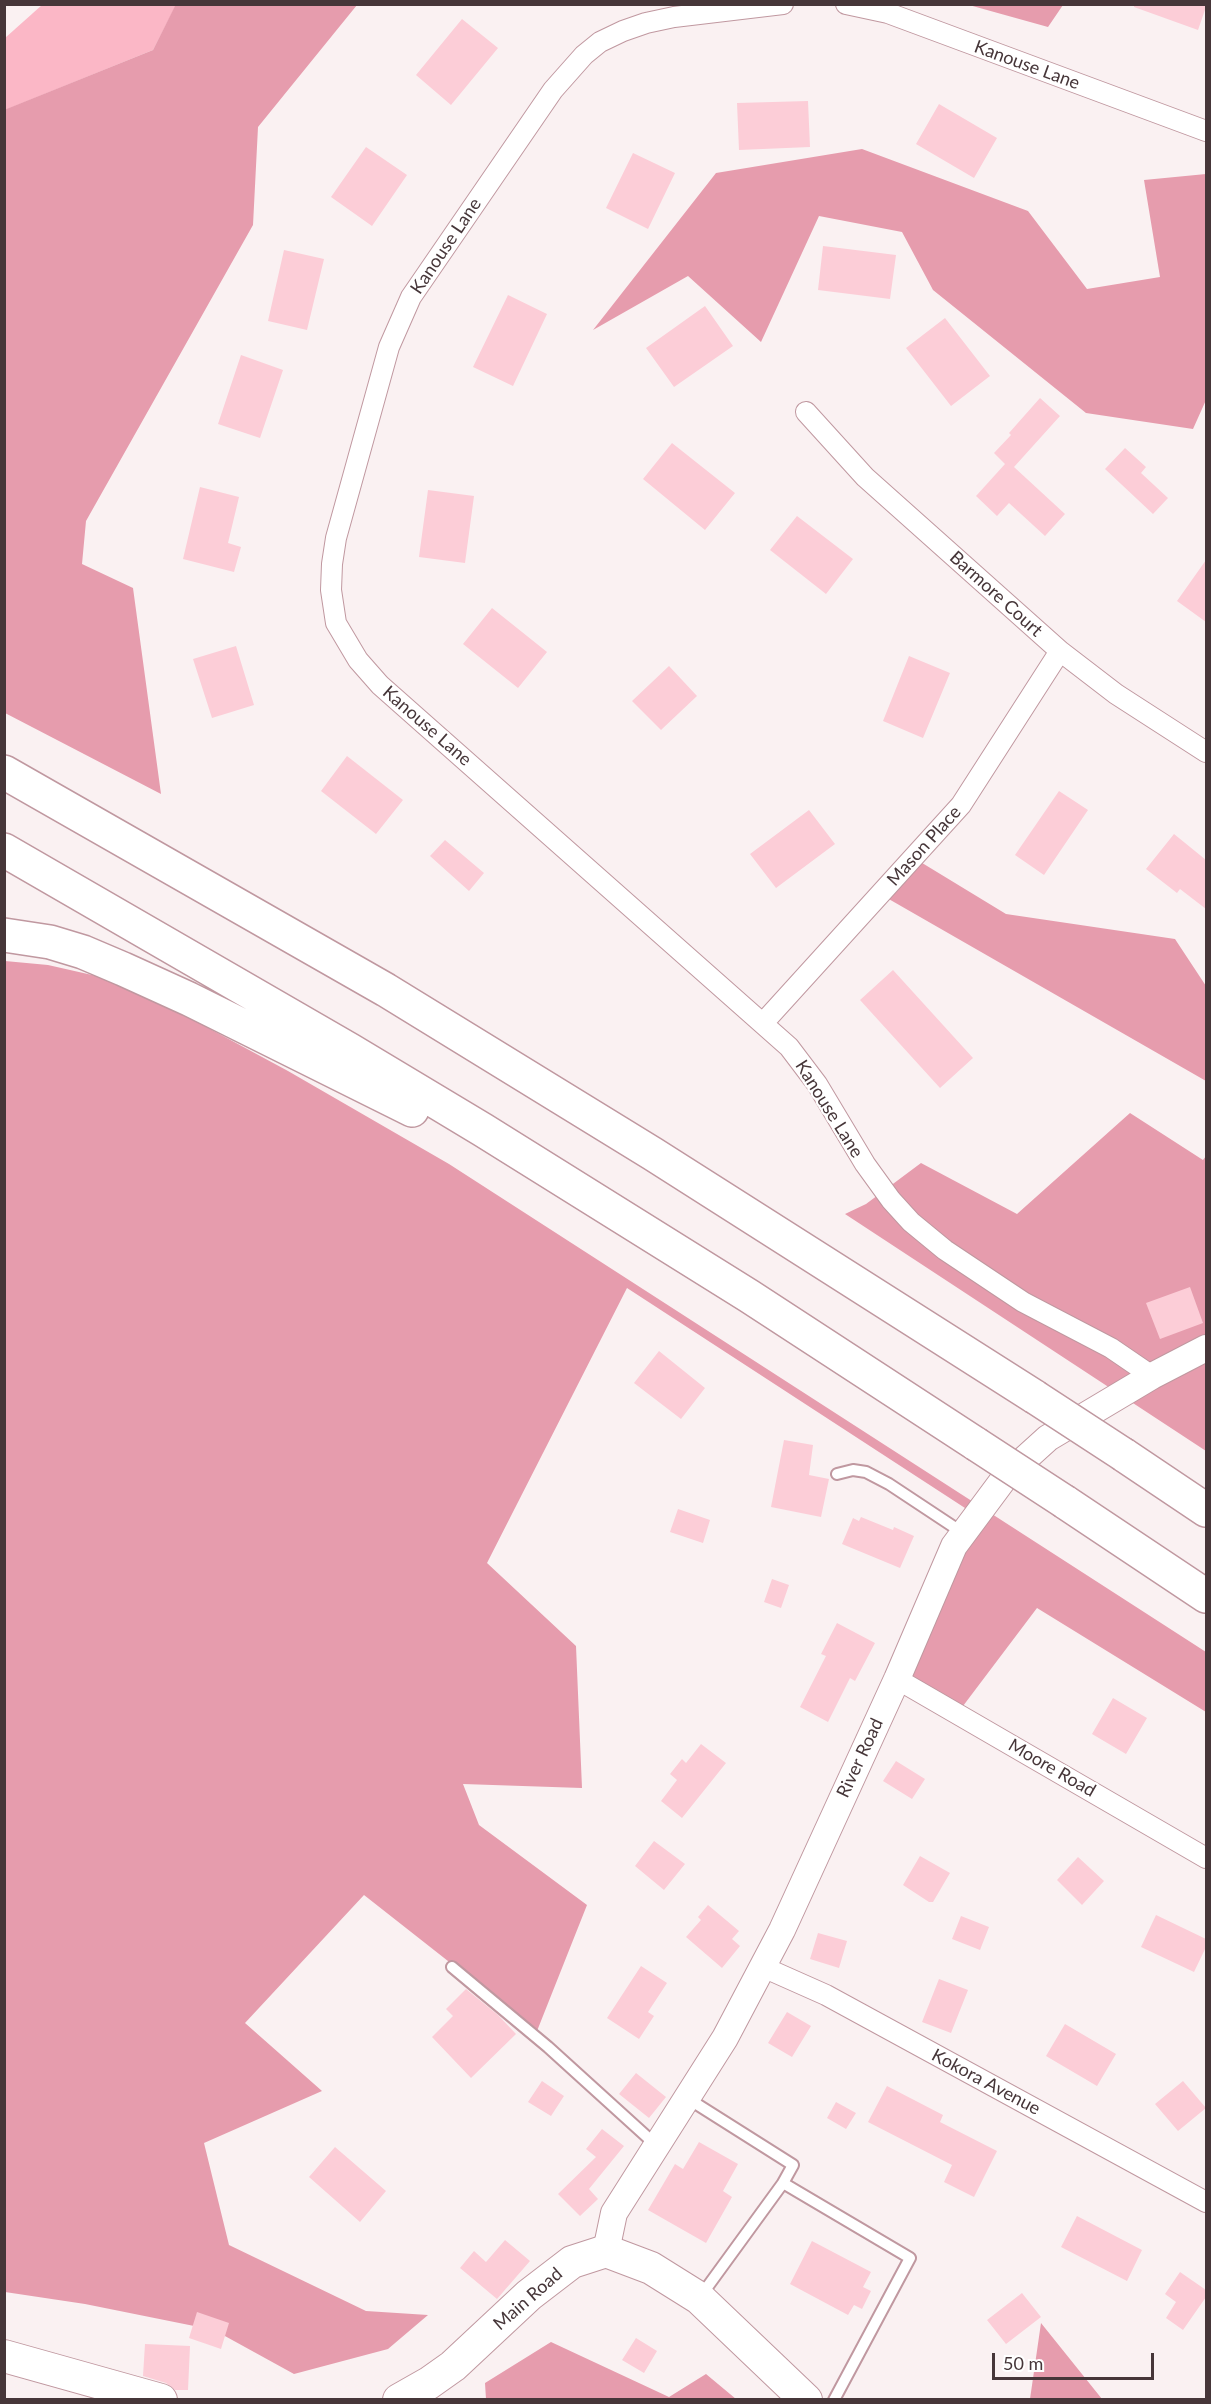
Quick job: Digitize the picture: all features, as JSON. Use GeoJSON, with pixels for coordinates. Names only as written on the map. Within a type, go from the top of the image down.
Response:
{"type":"FeatureCollection","features":[{"type":"Feature","properties":{"kind":"highway"},"geometry":{"type":"LineString","coordinates":[[4,772],[416,1009],[681,1172],[1035,1397],[1206,1510]]}},
{"type":"Feature","properties":{"kind":"highway"},"geometry":{"type":"LineString","coordinates":[[4,850],[350,1050],[616,1213],[863,1370],[1206,1596]]}},
{"type":"Feature","properties":{"kind":"highway"},"geometry":{"type":"LineString","coordinates":[[4,935],[50,942],[83,952],[123,969],[267,1038],[616,1213]]}},
{"type":"Feature","properties":{"kind":"main road"},"geometry":{"type":"LineString","coordinates":[[606,2251],[651,2268],[699,2298],[806,2400]]}},
{"type":"Feature","properties":{"kind":"main road","name":"Main Road"},"geometry":{"type":"LineString","coordinates":[[399,2400],[453,2366],[529,2295],[572,2262],[606,2251]]}},
{"type":"Feature","properties":{"kind":"main road"},"geometry":{"type":"LineString","coordinates":[[4,2356],[161,2400]]}},
{"type":"Feature","properties":{"kind":"street","name":"Kanouse Lane"},"geometry":{"type":"LineString","coordinates":[[783,4],[674,17],[623,31],[600,42],[584,55],[554,90],[411,297],[389,346],[336,538],[331,590],[336,623],[344,640],[358,660],[380,685],[764,1022],[789,1047],[817,1084],[865,1164],[891,1200],[911,1221],[945,1250],[1023,1302],[1111,1348],[1152,1376]]}},
{"type":"Feature","properties":{"kind":"street","name":"Kanouse Lane"},"geometry":{"type":"LineString","coordinates":[[846,4],[888,13],[1206,131]]}},
{"type":"Feature","properties":{"kind":"street","name":"Barmore Court"},"geometry":{"type":"LineString","coordinates":[[806,412],[865,477],[1060,651],[1116,694],[1206,752]]}},
{"type":"Feature","properties":{"kind":"street","name":"Mason Place"},"geometry":{"type":"LineString","coordinates":[[764,1022],[960,805],[1060,651]]}},
{"type":"Feature","properties":{"kind":"street","name":"River Road"},"geometry":{"type":"LineString","coordinates":[[606,2251],[614,2213],[725,2038],[763,1967],[897,1679],[954,1546],[1006,1476],[1027,1454],[1075,1420],[1206,1348]]}},
{"type":"Feature","properties":{"kind":"street","name":"Moore Road"},"geometry":{"type":"LineString","coordinates":[[897,1679],[1206,1858]]}},
{"type":"Feature","properties":{"kind":"street","name":"Kokora Avenue"},"geometry":{"type":"LineString","coordinates":[[763,1967],[826,1995],[1206,2202]]}},
{"type":"Feature","properties":{"kind":"lane"},"geometry":{"type":"LineString","coordinates":[[837,1474],[853,1470],[866,1472],[889,1484],[963,1533]]}},
{"type":"Feature","properties":{"kind":"lane"},"geometry":{"type":"LineString","coordinates":[[452,1967],[548,2047],[656,2146]]}},
{"type":"Feature","properties":{"kind":"lane"},"geometry":{"type":"LineString","coordinates":[[687,2098],[793,2165],[783,2183],[699,2298]]}},
{"type":"Feature","properties":{"kind":"lane"},"geometry":{"type":"LineString","coordinates":[[783,2183],[910,2258],[834,2400]]}},
{"type":"Feature","properties":{"kind":"shaded area"},"geometry":{"type":"Polygon","coordinates":[[[176,4],[357,5],[258,127],[253,225],[86,521],[82,564],[133,588],[161,794],[5,713],[4,110],[153,50],[176,4]]]}},
{"type":"Feature","properties":{"kind":"shaded area"},"geometry":{"type":"Polygon","coordinates":[[[1063,4],[1048,27],[969,5],[1063,4]]]}},
{"type":"Feature","properties":{"kind":"shaded area"},"geometry":{"type":"Polygon","coordinates":[[[42,5],[176,5],[153,50],[5,110],[5,38],[42,5]]]}},
{"type":"Feature","properties":{"kind":"shaded area"},"geometry":{"type":"Polygon","coordinates":[[[862,149],[1028,211],[1087,289],[1160,277],[1144,180],[1206,174],[1206,400],[1193,429],[1086,413],[933,290],[902,232],[819,216],[761,342],[688,276],[593,330],[716,173],[862,149]]]}},
{"type":"Feature","properties":{"kind":"shaded area"},"geometry":{"type":"Polygon","coordinates":[[[909,855],[1006,914],[1175,939],[1206,986],[1206,1081],[880,894],[909,855]]]}},
{"type":"Feature","properties":{"kind":"shaded area"},"geometry":{"type":"Polygon","coordinates":[[[5,961],[48,965],[123,982],[288,1071],[449,1164],[1206,1652],[1206,1712],[1037,1608],[963,1706],[891,1670],[965,1508],[627,1288],[487,1563],[576,1646],[582,1788],[463,1784],[479,1825],[587,1905],[537,2031],[364,1895],[245,2023],[322,2091],[204,2143],[229,2245],[366,2311],[428,2315],[388,2349],[294,2374],[214,2330],[85,2304],[5,2292],[5,961]]]}},
{"type":"Feature","properties":{"kind":"shaded area"},"geometry":{"type":"Polygon","coordinates":[[[1130,1113],[1203,1160],[1206,1156],[1206,1451],[845,1214],[866,1204],[921,1163],[1017,1214],[1130,1113]]]}},
{"type":"Feature","properties":{"kind":"shaded area"},"geometry":{"type":"Polygon","coordinates":[[[1041,2323],[1102,2399],[1030,2399],[1041,2323]]]}},
{"type":"Feature","properties":{"kind":"shaded area"},"geometry":{"type":"Polygon","coordinates":[[[551,2342],[669,2397],[706,2374],[736,2399],[486,2399],[485,2383],[551,2342]]]}},
{"type":"Feature","properties":{"kind":"building"},"geometry":{"type":"Polygon","coordinates":[[[1134,4],[1206,4],[1206,7],[1198,30],[1134,7],[1134,4]]]}},
{"type":"Feature","properties":{"kind":"building"},"geometry":{"type":"Polygon","coordinates":[[[462,19],[498,48],[451,105],[416,75],[462,19]]]}},
{"type":"Feature","properties":{"kind":"building"},"geometry":{"type":"Polygon","coordinates":[[[808,101],[810,147],[739,150],[737,103],[808,101]]]}},
{"type":"Feature","properties":{"kind":"building"},"geometry":{"type":"Polygon","coordinates":[[[939,104],[997,138],[974,178],[916,144],[939,104]]]}},
{"type":"Feature","properties":{"kind":"building"},"geometry":{"type":"Polygon","coordinates":[[[366,147],[407,175],[372,226],[331,197],[366,147]]]}},
{"type":"Feature","properties":{"kind":"building"},"geometry":{"type":"Polygon","coordinates":[[[633,153],[675,173],[648,229],[606,208],[633,153]]]}},
{"type":"Feature","properties":{"kind":"building"},"geometry":{"type":"Polygon","coordinates":[[[823,246],[896,255],[890,299],[818,290],[823,246]]]}},
{"type":"Feature","properties":{"kind":"building"},"geometry":{"type":"Polygon","coordinates":[[[284,250],[324,259],[307,330],[268,321],[284,250]]]}},
{"type":"Feature","properties":{"kind":"building"},"geometry":{"type":"Polygon","coordinates":[[[508,295],[547,314],[513,386],[473,367],[508,295]]]}},
{"type":"Feature","properties":{"kind":"building"},"geometry":{"type":"Polygon","coordinates":[[[705,306],[733,346],[674,387],[646,348],[705,306]]]}},
{"type":"Feature","properties":{"kind":"building"},"geometry":{"type":"Polygon","coordinates":[[[945,318],[990,376],[951,406],[906,348],[945,318]]]}},
{"type":"Feature","properties":{"kind":"building"},"geometry":{"type":"Polygon","coordinates":[[[241,355],[283,370],[260,438],[218,424],[241,355]]]}},
{"type":"Feature","properties":{"kind":"building"},"geometry":{"type":"Polygon","coordinates":[[[1040,398],[1060,416],[1014,467],[1065,514],[1045,536],[1009,503],[997,516],[976,496],[1005,464],[994,453],[1040,398]]]}},
{"type":"Feature","properties":{"kind":"building"},"geometry":{"type":"Polygon","coordinates":[[[672,443],[735,493],[705,530],[643,479],[672,443]]]}},
{"type":"Feature","properties":{"kind":"building"},"geometry":{"type":"Polygon","coordinates":[[[1125,448],[1146,467],[1141,473],[1168,498],[1153,514],[1105,469],[1125,448]]]}},
{"type":"Feature","properties":{"kind":"building"},"geometry":{"type":"Polygon","coordinates":[[[200,487],[239,497],[228,543],[241,547],[234,572],[183,559],[200,487]]]}},
{"type":"Feature","properties":{"kind":"building"},"geometry":{"type":"Polygon","coordinates":[[[428,490],[474,496],[465,563],[419,557],[428,490]]]}},
{"type":"Feature","properties":{"kind":"building"},"geometry":{"type":"Polygon","coordinates":[[[797,516],[853,559],[826,594],[770,550],[797,516]]]}},
{"type":"Feature","properties":{"kind":"building"},"geometry":{"type":"Polygon","coordinates":[[[1206,560],[1206,622],[1177,601],[1206,560]]]}},
{"type":"Feature","properties":{"kind":"building"},"geometry":{"type":"Polygon","coordinates":[[[492,608],[547,652],[518,688],[463,644],[492,608]]]}},
{"type":"Feature","properties":{"kind":"building"},"geometry":{"type":"Polygon","coordinates":[[[236,646],[254,705],[212,718],[193,659],[236,646]]]}},
{"type":"Feature","properties":{"kind":"building"},"geometry":{"type":"Polygon","coordinates":[[[909,656],[950,673],[923,738],[883,721],[909,656]]]}},
{"type":"Feature","properties":{"kind":"building"},"geometry":{"type":"Polygon","coordinates":[[[669,666],[697,696],[661,730],[632,701],[669,666]]]}},
{"type":"Feature","properties":{"kind":"building"},"geometry":{"type":"Polygon","coordinates":[[[347,756],[403,800],[376,834],[321,791],[347,756]]]}},
{"type":"Feature","properties":{"kind":"building"},"geometry":{"type":"Polygon","coordinates":[[[1059,791],[1088,810],[1044,875],[1015,855],[1059,791]]]}},
{"type":"Feature","properties":{"kind":"building"},"geometry":{"type":"Polygon","coordinates":[[[809,810],[835,844],[776,888],[750,854],[809,810]]]}},
{"type":"Feature","properties":{"kind":"building"},"geometry":{"type":"Polygon","coordinates":[[[1174,834],[1206,860],[1206,909],[1180,889],[1177,893],[1146,869],[1174,834]]]}},
{"type":"Feature","properties":{"kind":"building"},"geometry":{"type":"Polygon","coordinates":[[[445,840],[484,873],[469,891],[430,856],[445,840]]]}},
{"type":"Feature","properties":{"kind":"building"},"geometry":{"type":"Polygon","coordinates":[[[893,970],[973,1058],[940,1088],[860,1000],[893,970]]]}},
{"type":"Feature","properties":{"kind":"building"},"geometry":{"type":"Polygon","coordinates":[[[1190,1287],[1203,1323],[1160,1339],[1146,1303],[1190,1287]]]}},
{"type":"Feature","properties":{"kind":"building"},"geometry":{"type":"Polygon","coordinates":[[[659,1351],[705,1388],[681,1419],[634,1383],[659,1351]]]}},
{"type":"Feature","properties":{"kind":"building"},"geometry":{"type":"Polygon","coordinates":[[[784,1440],[813,1445],[809,1475],[829,1479],[821,1517],[771,1507],[784,1440]]]}},
{"type":"Feature","properties":{"kind":"building"},"geometry":{"type":"Polygon","coordinates":[[[678,1509],[710,1520],[703,1543],[670,1532],[678,1509]]]}},
{"type":"Feature","properties":{"kind":"building"},"geometry":{"type":"Polygon","coordinates":[[[861,1517],[914,1536],[900,1568],[842,1544],[853,1518],[859,1521],[861,1517]]]}},
{"type":"Feature","properties":{"kind":"building"},"geometry":{"type":"Polygon","coordinates":[[[772,1579],[789,1585],[781,1608],[764,1602],[772,1579]]]}},
{"type":"Feature","properties":{"kind":"building"},"geometry":{"type":"Polygon","coordinates":[[[837,1623],[875,1643],[855,1681],[850,1678],[828,1722],[800,1707],[826,1656],[821,1654],[837,1623]]]}},
{"type":"Feature","properties":{"kind":"building"},"geometry":{"type":"Polygon","coordinates":[[[1113,1698],[1147,1718],[1126,1754],[1092,1734],[1113,1698]]]}},
{"type":"Feature","properties":{"kind":"building"},"geometry":{"type":"Polygon","coordinates":[[[701,1744],[726,1763],[682,1818],[661,1801],[677,1780],[670,1774],[682,1759],[686,1763],[701,1744]]]}},
{"type":"Feature","properties":{"kind":"building"},"geometry":{"type":"Polygon","coordinates":[[[896,1761],[925,1779],[912,1799],[883,1781],[896,1761]]]}},
{"type":"Feature","properties":{"kind":"building"},"geometry":{"type":"Polygon","coordinates":[[[654,1841],[685,1864],[664,1890],[635,1866],[654,1841]]]}},
{"type":"Feature","properties":{"kind":"building"},"geometry":{"type":"Polygon","coordinates":[[[920,1856],[950,1873],[933,1902],[929,1902],[903,1885],[920,1856]]]}},
{"type":"Feature","properties":{"kind":"building"},"geometry":{"type":"Polygon","coordinates":[[[1078,1857],[1104,1881],[1082,1905],[1057,1880],[1078,1857]]]}},
{"type":"Feature","properties":{"kind":"building"},"geometry":{"type":"Polygon","coordinates":[[[708,1905],[739,1931],[732,1939],[740,1946],[722,1968],[686,1937],[701,1920],[698,1917],[708,1905]]]}},
{"type":"Feature","properties":{"kind":"building"},"geometry":{"type":"Polygon","coordinates":[[[1156,1915],[1206,1939],[1206,1947],[1194,1972],[1141,1947],[1156,1915]]]}},
{"type":"Feature","properties":{"kind":"building"},"geometry":{"type":"Polygon","coordinates":[[[961,1916],[989,1927],[980,1950],[952,1939],[961,1916]]]}},
{"type":"Feature","properties":{"kind":"building"},"geometry":{"type":"Polygon","coordinates":[[[818,1933],[847,1941],[839,1968],[810,1959],[818,1933]]]}},
{"type":"Feature","properties":{"kind":"building"},"geometry":{"type":"Polygon","coordinates":[[[641,1966],[667,1983],[648,2012],[654,2016],[639,2039],[607,2018],[641,1966]]]}},
{"type":"Feature","properties":{"kind":"building"},"geometry":{"type":"Polygon","coordinates":[[[939,1979],[968,1990],[951,2033],[922,2022],[939,1979]]]}},
{"type":"Feature","properties":{"kind":"building"},"geometry":{"type":"Polygon","coordinates":[[[466,1989],[498,2015],[516,2034],[471,2078],[432,2037],[453,2016],[446,2009],[466,1989]]]}},
{"type":"Feature","properties":{"kind":"building"},"geometry":{"type":"Polygon","coordinates":[[[787,2012],[811,2026],[792,2057],[768,2043],[787,2012]]]}},
{"type":"Feature","properties":{"kind":"building"},"geometry":{"type":"Polygon","coordinates":[[[1065,2024],[1116,2054],[1097,2086],[1046,2056],[1065,2024]]]}},
{"type":"Feature","properties":{"kind":"building"},"geometry":{"type":"Polygon","coordinates":[[[636,2073],[666,2097],[649,2118],[619,2094],[636,2073]]]}},
{"type":"Feature","properties":{"kind":"building"},"geometry":{"type":"Polygon","coordinates":[[[542,2081],[564,2096],[551,2116],[528,2102],[542,2081]]]}},
{"type":"Feature","properties":{"kind":"building"},"geometry":{"type":"Polygon","coordinates":[[[1183,2081],[1206,2108],[1178,2131],[1155,2104],[1183,2081]]]}},
{"type":"Feature","properties":{"kind":"building"},"geometry":{"type":"Polygon","coordinates":[[[887,2086],[943,2115],[940,2122],[997,2151],[974,2197],[944,2182],[952,2165],[868,2122],[887,2086]]]}},
{"type":"Feature","properties":{"kind":"building"},"geometry":{"type":"Polygon","coordinates":[[[836,2102],[856,2113],[846,2129],[827,2118],[836,2102]]]}},
{"type":"Feature","properties":{"kind":"building"},"geometry":{"type":"Polygon","coordinates":[[[602,2129],[624,2146],[589,2189],[598,2199],[580,2216],[558,2194],[596,2157],[586,2149],[602,2129]]]}},
{"type":"Feature","properties":{"kind":"building"},"geometry":{"type":"Polygon","coordinates":[[[699,2142],[738,2164],[723,2191],[732,2197],[706,2243],[648,2210],[675,2164],[683,2169],[699,2142]]]}},
{"type":"Feature","properties":{"kind":"building"},"geometry":{"type":"Polygon","coordinates":[[[335,2147],[386,2191],[360,2222],[309,2177],[335,2147]]]}},
{"type":"Feature","properties":{"kind":"building"},"geometry":{"type":"Polygon","coordinates":[[[1077,2216],[1142,2250],[1127,2281],[1061,2247],[1077,2216]]]}},
{"type":"Feature","properties":{"kind":"building"},"geometry":{"type":"Polygon","coordinates":[[[505,2240],[530,2261],[497,2299],[460,2268],[474,2251],[486,2262],[505,2240]]]}},
{"type":"Feature","properties":{"kind":"building"},"geometry":{"type":"Polygon","coordinates":[[[812,2241],[871,2272],[863,2287],[871,2291],[862,2309],[854,2305],[848,2315],[790,2284],[812,2241]]]}},
{"type":"Feature","properties":{"kind":"building"},"geometry":{"type":"Polygon","coordinates":[[[1180,2272],[1206,2290],[1206,2297],[1183,2330],[1166,2318],[1176,2302],[1165,2294],[1180,2272]]]}},
{"type":"Feature","properties":{"kind":"building"},"geometry":{"type":"Polygon","coordinates":[[[1022,2293],[1041,2317],[1006,2344],[987,2320],[1022,2293]]]}},
{"type":"Feature","properties":{"kind":"building"},"geometry":{"type":"Polygon","coordinates":[[[197,2312],[229,2323],[221,2349],[189,2338],[197,2312]]]}},
{"type":"Feature","properties":{"kind":"building"},"geometry":{"type":"Polygon","coordinates":[[[636,2338],[657,2351],[644,2373],[622,2360],[636,2338]]]}},
{"type":"Feature","properties":{"kind":"building"},"geometry":{"type":"Polygon","coordinates":[[[145,2344],[190,2346],[188,2390],[175,2390],[166,2383],[143,2376],[145,2344]]]}}]}
